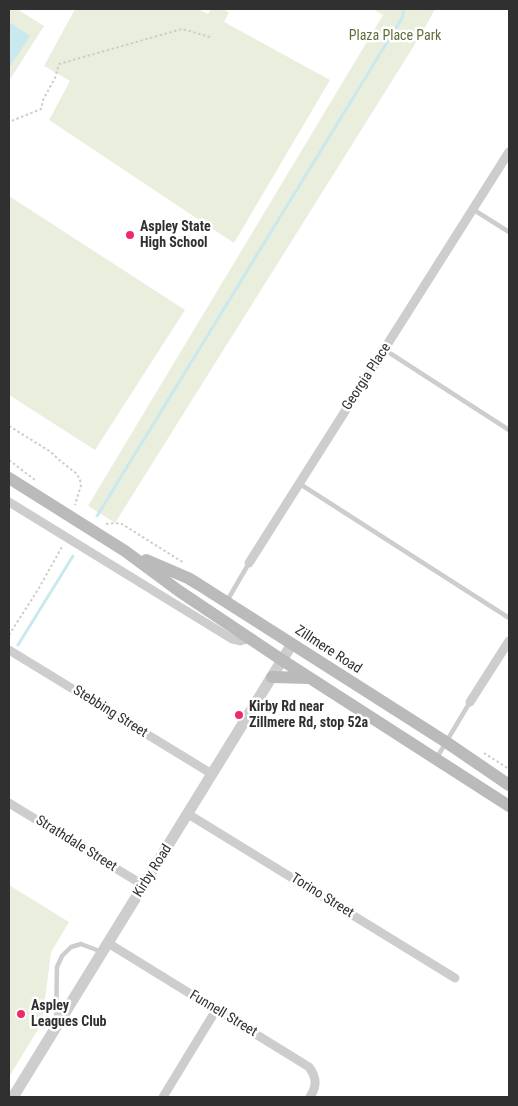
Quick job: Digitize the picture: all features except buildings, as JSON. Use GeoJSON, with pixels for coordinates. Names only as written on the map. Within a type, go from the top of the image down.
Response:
{"type":"FeatureCollection","features":[{"type":"Feature","properties":{"kind":"main road","name":"Zillmere Road"},"geometry":{"type":"LineString","coordinates":[[9,478],[125,551],[179,591],[252,638],[282,660],[509,806]]}},
{"type":"Feature","properties":{"kind":"main road","name":"Zillmere Road"},"geometry":{"type":"LineString","coordinates":[[125,551],[188,578],[509,784]]}},
{"type":"Feature","properties":{"kind":"main road"},"geometry":{"type":"LineString","coordinates":[[272,677],[310,678]]}},
{"type":"Feature","properties":{"kind":"street","name":"Georgia Place"},"geometry":{"type":"LineString","coordinates":[[249,563],[509,152]]}},
{"type":"Feature","properties":{"kind":"street"},"geometry":{"type":"LineString","coordinates":[[9,502],[232,639],[240,641],[252,638]]}},
{"type":"Feature","properties":{"kind":"street"},"geometry":{"type":"LineString","coordinates":[[470,702],[509,641]]}},
{"type":"Feature","properties":{"kind":"street","name":"Kirby Road"},"geometry":{"type":"LineString","coordinates":[[13,1097],[292,644]]}},
{"type":"Feature","properties":{"kind":"street","name":"Stebbing Street"},"geometry":{"type":"LineString","coordinates":[[9,650],[212,774]]}},
{"type":"Feature","properties":{"kind":"street","name":"Strathdale Street"},"geometry":{"type":"LineString","coordinates":[[9,803],[144,886]]}},
{"type":"Feature","properties":{"kind":"street","name":"Torino Street"},"geometry":{"type":"LineString","coordinates":[[188,814],[455,978]]}},
{"type":"Feature","properties":{"kind":"street","name":"Funnell Street"},"geometry":{"type":"LineString","coordinates":[[105,948],[216,1010],[309,1067],[316,1081],[310,1097]]}},
{"type":"Feature","properties":{"kind":"street"},"geometry":{"type":"LineString","coordinates":[[163,1097],[216,1010]]}},
{"type":"Feature","properties":{"kind":"lane"},"geometry":{"type":"LineString","coordinates":[[474,210],[509,232]]}},
{"type":"Feature","properties":{"kind":"lane"},"geometry":{"type":"LineString","coordinates":[[384,350],[509,430]]}},
{"type":"Feature","properties":{"kind":"lane"},"geometry":{"type":"LineString","coordinates":[[299,483],[509,618]]}},
{"type":"Feature","properties":{"kind":"lane","name":"Georgia Place"},"geometry":{"type":"LineString","coordinates":[[226,602],[249,563]]}},
{"type":"Feature","properties":{"kind":"lane"},"geometry":{"type":"LineString","coordinates":[[435,760],[470,702]]}},
{"type":"Feature","properties":{"kind":"lane"},"geometry":{"type":"LineString","coordinates":[[57,1026],[58,967],[62,956],[71,947],[81,944],[105,948]]}},
{"type":"Feature","properties":{"kind":"path"},"geometry":{"type":"LineString","coordinates":[[9,129],[9,122],[41,109],[59,64],[182,29],[210,37]]}},
{"type":"Feature","properties":{"kind":"path"},"geometry":{"type":"LineString","coordinates":[[9,426],[51,452],[77,474],[81,485],[73,507]]}},
{"type":"Feature","properties":{"kind":"path"},"geometry":{"type":"LineString","coordinates":[[9,635],[65,542]]}},
{"type":"Feature","properties":{"kind":"green space"},"geometry":{"type":"Polygon","coordinates":[[[9,9],[17,9],[44,26],[9,81],[9,9]]]}},
{"type":"Feature","properties":{"kind":"green space"},"geometry":{"type":"Polygon","coordinates":[[[75,9],[198,9],[208,14],[211,9],[223,9],[229,12],[224,22],[330,80],[234,243],[49,120],[70,81],[44,66],[75,9]]]}},
{"type":"Feature","properties":{"kind":"green space","name":"Plaza Place Park"},"geometry":{"type":"Polygon","coordinates":[[[373,9],[435,9],[422,33],[115,523],[88,506],[383,15],[373,9]]]}},
{"type":"Feature","properties":{"kind":"green space"},"geometry":{"type":"Polygon","coordinates":[[[9,196],[185,310],[95,450],[9,395],[9,196]]]}},
{"type":"Feature","properties":{"kind":"green space"},"geometry":{"type":"Polygon","coordinates":[[[9,885],[69,922],[51,952],[42,1023],[9,1077],[9,885]]]}},
{"type":"Feature","properties":{"kind":"water"},"geometry":{"type":"Polygon","coordinates":[[[9,22],[30,36],[9,68],[9,22]]]}},
{"type":"Feature","properties":{"kind":"waterway"},"geometry":{"type":"LineString","coordinates":[[97,516],[402,18],[404,9]]}},
{"type":"Feature","properties":{"kind":"waterway"},"geometry":{"type":"LineString","coordinates":[[18,645],[73,556]]}},
{"type":"Feature","properties":{"kind":"place","name":"Aspley State High School"},"geometry":{"type":"Point","coordinates":[130,235]}},
{"type":"Feature","properties":{"kind":"place","name":"Kirby Rd near Zillmere Rd, stop 52a"},"geometry":{"type":"Point","coordinates":[239,715]}},
{"type":"Feature","properties":{"kind":"place","name":"Aspley Leagues Club"},"geometry":{"type":"Point","coordinates":[21,1014]}}]}
